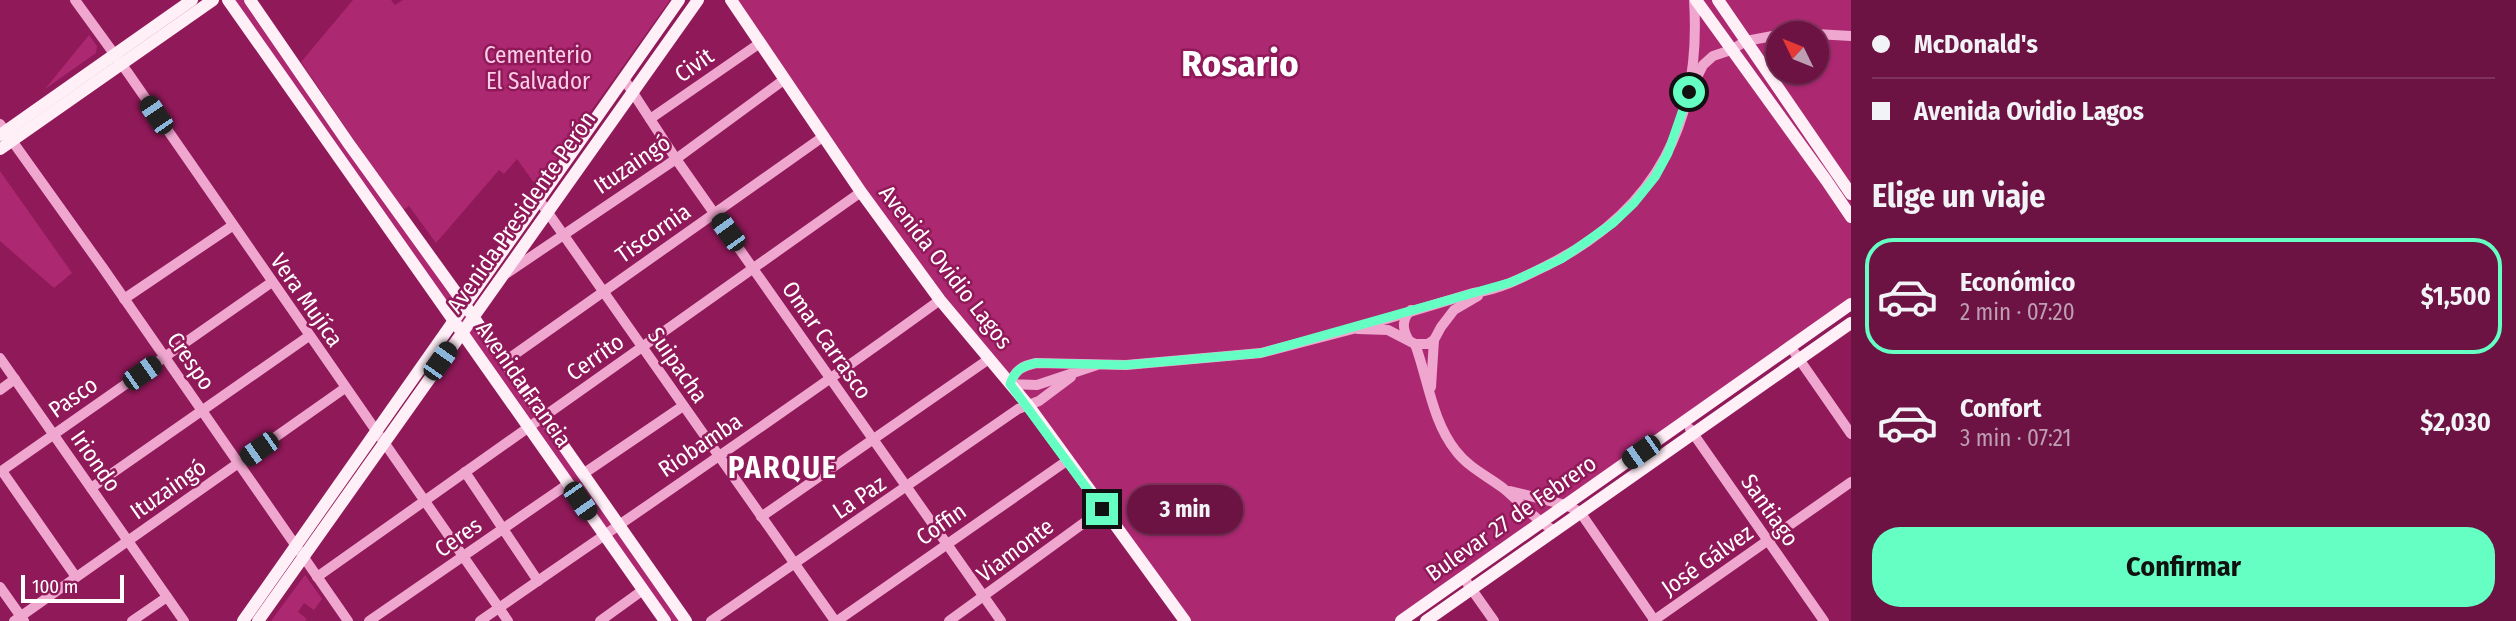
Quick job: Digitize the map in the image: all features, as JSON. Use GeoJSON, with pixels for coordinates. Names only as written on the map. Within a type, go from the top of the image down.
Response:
{"type":"FeatureCollection","features":[{"type":"Feature","properties":{"kind":"main road"},"geometry":{"type":"LineString","coordinates":[[118,60],[192,0]]}},
{"type":"Feature","properties":{"kind":"main road"},"geometry":{"type":"LineString","coordinates":[[0,149],[4,133],[213,0]]}},
{"type":"Feature","properties":{"kind":"main road","name":"Avenida Francia"},"geometry":{"type":"LineString","coordinates":[[228,0],[664,621]]}},
{"type":"Feature","properties":{"kind":"main road","name":"Avenida Francia"},"geometry":{"type":"LineString","coordinates":[[250,0],[686,621]]}},
{"type":"Feature","properties":{"kind":"main road","name":"Avenida Presidente Perón"},"geometry":{"type":"LineString","coordinates":[[243,621],[299,552],[458,326],[539,200],[680,0]]}},
{"type":"Feature","properties":{"kind":"main road","name":"Avenida Presidente Perón"},"geometry":{"type":"LineString","coordinates":[[469,310],[499,279],[698,0]]}},
{"type":"Feature","properties":{"kind":"main road","name":"Avenida Ovidio Lagos"},"geometry":{"type":"LineString","coordinates":[[732,0],[862,192],[940,300],[1028,405],[1183,620]]}},
{"type":"Feature","properties":{"kind":"main road"},"geometry":{"type":"LineString","coordinates":[[1695,0],[1851,217]]}},
{"type":"Feature","properties":{"kind":"main road"},"geometry":{"type":"LineString","coordinates":[[1718,0],[1851,194]]}},
{"type":"Feature","properties":{"kind":"main road"},"geometry":{"type":"LineString","coordinates":[[334,150],[349,144]]}},
{"type":"Feature","properties":{"kind":"main road"},"geometry":{"type":"LineString","coordinates":[[412,261],[415,254],[426,253]]}},
{"type":"Feature","properties":{"kind":"main road","name":"Bulevar 27 de Febrero"},"geometry":{"type":"LineString","coordinates":[[1401,621],[1851,304]]}},
{"type":"Feature","properties":{"kind":"main road","name":"Bulevar 27 de Febrero"},"geometry":{"type":"LineString","coordinates":[[1426,621],[1851,324]]}},
{"type":"Feature","properties":{"kind":"main road","name":"Avenida Presidente Perón"},"geometry":{"type":"LineString","coordinates":[[258,621],[299,552]]}},
{"type":"Feature","properties":{"kind":"street","name":"Vera Mujíca"},"geometry":{"type":"LineString","coordinates":[[75,0],[509,621]]}},
{"type":"Feature","properties":{"kind":"street"},"geometry":{"type":"LineString","coordinates":[[1689,92],[1695,42],[1695,0]]}},
{"type":"Feature","properties":{"kind":"street"},"geometry":{"type":"LineString","coordinates":[[1829,35],[1851,36]]}},
{"type":"Feature","properties":{"kind":"street"},"geometry":{"type":"LineString","coordinates":[[1097,365],[1037,385],[1010,384],[1017,370],[1036,363],[1126,365],[1261,353],[1485,292],[1561,259],[1613,223],[1655,177],[1668,153],[1689,92],[1707,60],[1746,41],[1766,37]]}},
{"type":"Feature","properties":{"kind":"street","name":"Civit"},"geometry":{"type":"LineString","coordinates":[[650,119],[760,43]]}},
{"type":"Feature","properties":{"kind":"street","name":"Omar Carrasco"},"geometry":{"type":"LineString","coordinates":[[624,79],[676,159],[1001,621]]}},
{"type":"Feature","properties":{"kind":"street","name":"Ituzaingó"},"geometry":{"type":"LineString","coordinates":[[499,279],[676,159],[785,79]]}},
{"type":"Feature","properties":{"kind":"street","name":"Crespo"},"geometry":{"type":"LineString","coordinates":[[4,133],[124,299],[348,621]]}},
{"type":"Feature","properties":{"kind":"street","name":"Tiscornia"},"geometry":{"type":"LineString","coordinates":[[504,362],[824,136]]}},
{"type":"Feature","properties":{"kind":"street","name":"Cerrito"},"geometry":{"type":"LineString","coordinates":[[317,577],[862,192]]}},
{"type":"Feature","properties":{"kind":"street","name":"Suipacha"},"geometry":{"type":"LineString","coordinates":[[539,200],[836,621]]}},
{"type":"Feature","properties":{"kind":"street"},"geometry":{"type":"LineString","coordinates":[[124,299],[232,226]]}},
{"type":"Feature","properties":{"kind":"street","name":"Pasco"},"geometry":{"type":"LineString","coordinates":[[1,471],[272,282]]}},
{"type":"Feature","properties":{"kind":"street"},"geometry":{"type":"LineString","coordinates":[[1431,391],[1434,340],[1441,327],[1454,310],[1485,292]]}},
{"type":"Feature","properties":{"kind":"street","name":"Riobamba"},"geometry":{"type":"LineString","coordinates":[[480,621],[832,379],[940,300]]}},
{"type":"Feature","properties":{"kind":"street"},"geometry":{"type":"LineString","coordinates":[[1423,307],[1433,310],[1441,327]]}},
{"type":"Feature","properties":{"kind":"street"},"geometry":{"type":"LineString","coordinates":[[1411,310],[1403,322],[1404,331],[1411,341],[1431,391],[1437,419],[1457,452],[1474,468],[1503,488],[1541,523],[1553,530]]}},
{"type":"Feature","properties":{"kind":"street"},"geometry":{"type":"LineString","coordinates":[[1353,329],[1388,330],[1422,345],[1434,340]]}},
{"type":"Feature","properties":{"kind":"street"},"geometry":{"type":"LineString","coordinates":[[91,488],[309,336]]}},
{"type":"Feature","properties":{"kind":"street"},"geometry":{"type":"LineString","coordinates":[[1790,346],[1851,434]]}},
{"type":"Feature","properties":{"kind":"street","name":"Iriondo"},"geometry":{"type":"LineString","coordinates":[[0,358],[184,621]]}},
{"type":"Feature","properties":{"kind":"street"},"geometry":{"type":"LineString","coordinates":[[761,517],[989,359]]}},
{"type":"Feature","properties":{"kind":"street","name":"La Paz"},"geometry":{"type":"LineString","coordinates":[[711,621],[1018,409],[1039,401],[1083,368]]}},
{"type":"Feature","properties":{"kind":"street"},"geometry":{"type":"LineString","coordinates":[[0,390],[15,379]]}},
{"type":"Feature","properties":{"kind":"street","name":"Ituzaingó"},"geometry":{"type":"LineString","coordinates":[[19,620],[345,388]]}},
{"type":"Feature","properties":{"kind":"street"},"geometry":{"type":"LineString","coordinates":[[583,474],[683,406]]}},
{"type":"Feature","properties":{"kind":"street","name":"Santiago"},"geometry":{"type":"LineString","coordinates":[[1684,421],[1824,621]]}},
{"type":"Feature","properties":{"kind":"street","name":"Coffin"},"geometry":{"type":"LineString","coordinates":[[836,621],[1068,460]]}},
{"type":"Feature","properties":{"kind":"street"},"geometry":{"type":"LineString","coordinates":[[1,471],[76,577]]}},
{"type":"Feature","properties":{"kind":"street"},"geometry":{"type":"LineString","coordinates":[[465,472],[538,581]]}},
{"type":"Feature","properties":{"kind":"street","name":"José Gálvez"},"geometry":{"type":"LineString","coordinates":[[1654,621],[1851,482]]}},
{"type":"Feature","properties":{"kind":"street","name":"Ceres"},"geometry":{"type":"LineString","coordinates":[[369,621],[568,484]]}},
{"type":"Feature","properties":{"kind":"street"},"geometry":{"type":"LineString","coordinates":[[1503,488],[1566,505],[1580,512],[1654,621]]}},
{"type":"Feature","properties":{"kind":"street","name":"Viamonte"},"geometry":{"type":"LineString","coordinates":[[948,621],[1102,509]]}},
{"type":"Feature","properties":{"kind":"street"},"geometry":{"type":"LineString","coordinates":[[1463,577],[1494,621]]}},
{"type":"Feature","properties":{"kind":"street"},"geometry":{"type":"LineString","coordinates":[[0,587],[19,620]]}},
{"type":"Feature","properties":{"kind":"street"},"geometry":{"type":"LineString","coordinates":[[600,621],[643,590]]}},
{"type":"Feature","properties":{"kind":"street"},"geometry":{"type":"LineString","coordinates":[[132,621],[167,597]]}},
{"type":"Feature","properties":{"kind":"green space"},"geometry":{"type":"Polygon","coordinates":[[[228,0],[250,0],[686,621],[665,621],[228,0]]]}},
{"type":"Feature","properties":{"kind":"green space","name":"Cementerio El Salvador"},"geometry":{"type":"Polygon","coordinates":[[[353,0],[391,0],[395,5],[403,0],[670,0],[537,187],[517,159],[504,174],[499,170],[436,243],[409,206],[402,211],[301,62],[353,0]]]}},
{"type":"Feature","properties":{"kind":"green space"},"geometry":{"type":"Polygon","coordinates":[[[731,0],[1851,0],[1851,304],[1401,621],[1185,621],[940,300],[731,0]]]}},
{"type":"Feature","properties":{"kind":"green space"},"geometry":{"type":"Polygon","coordinates":[[[89,35],[97,46],[96,53],[45,89],[89,35]]]}},
{"type":"Feature","properties":{"kind":"green space"},"geometry":{"type":"Polygon","coordinates":[[[0,171],[72,273],[54,288],[0,241],[0,171]]]}},
{"type":"Feature","properties":{"kind":"green space"},"geometry":{"type":"Polygon","coordinates":[[[305,575],[322,599],[314,610],[304,603],[298,612],[307,619],[305,621],[271,621],[305,575]]]}},
{"type":"Feature","properties":{"kind":"district","name":"Rosario"},"geometry":{"type":"Point","coordinates":[1240,63]}},
{"type":"Feature","properties":{"kind":"district","name":"PARQUE"},"geometry":{"type":"Point","coordinates":[783,468]}},
{"type":"Feature","properties":{"kind":"route"},"geometry":{"type":"LineString","coordinates":[[1102,509],[1010,384],[1017,370],[1036,363],[1126,365],[1261,353],[1353,329],[1468,294],[1485,292],[1512,282],[1561,259],[1613,223],[1634,203],[1655,177],[1668,153],[1689,92]]}}]}
